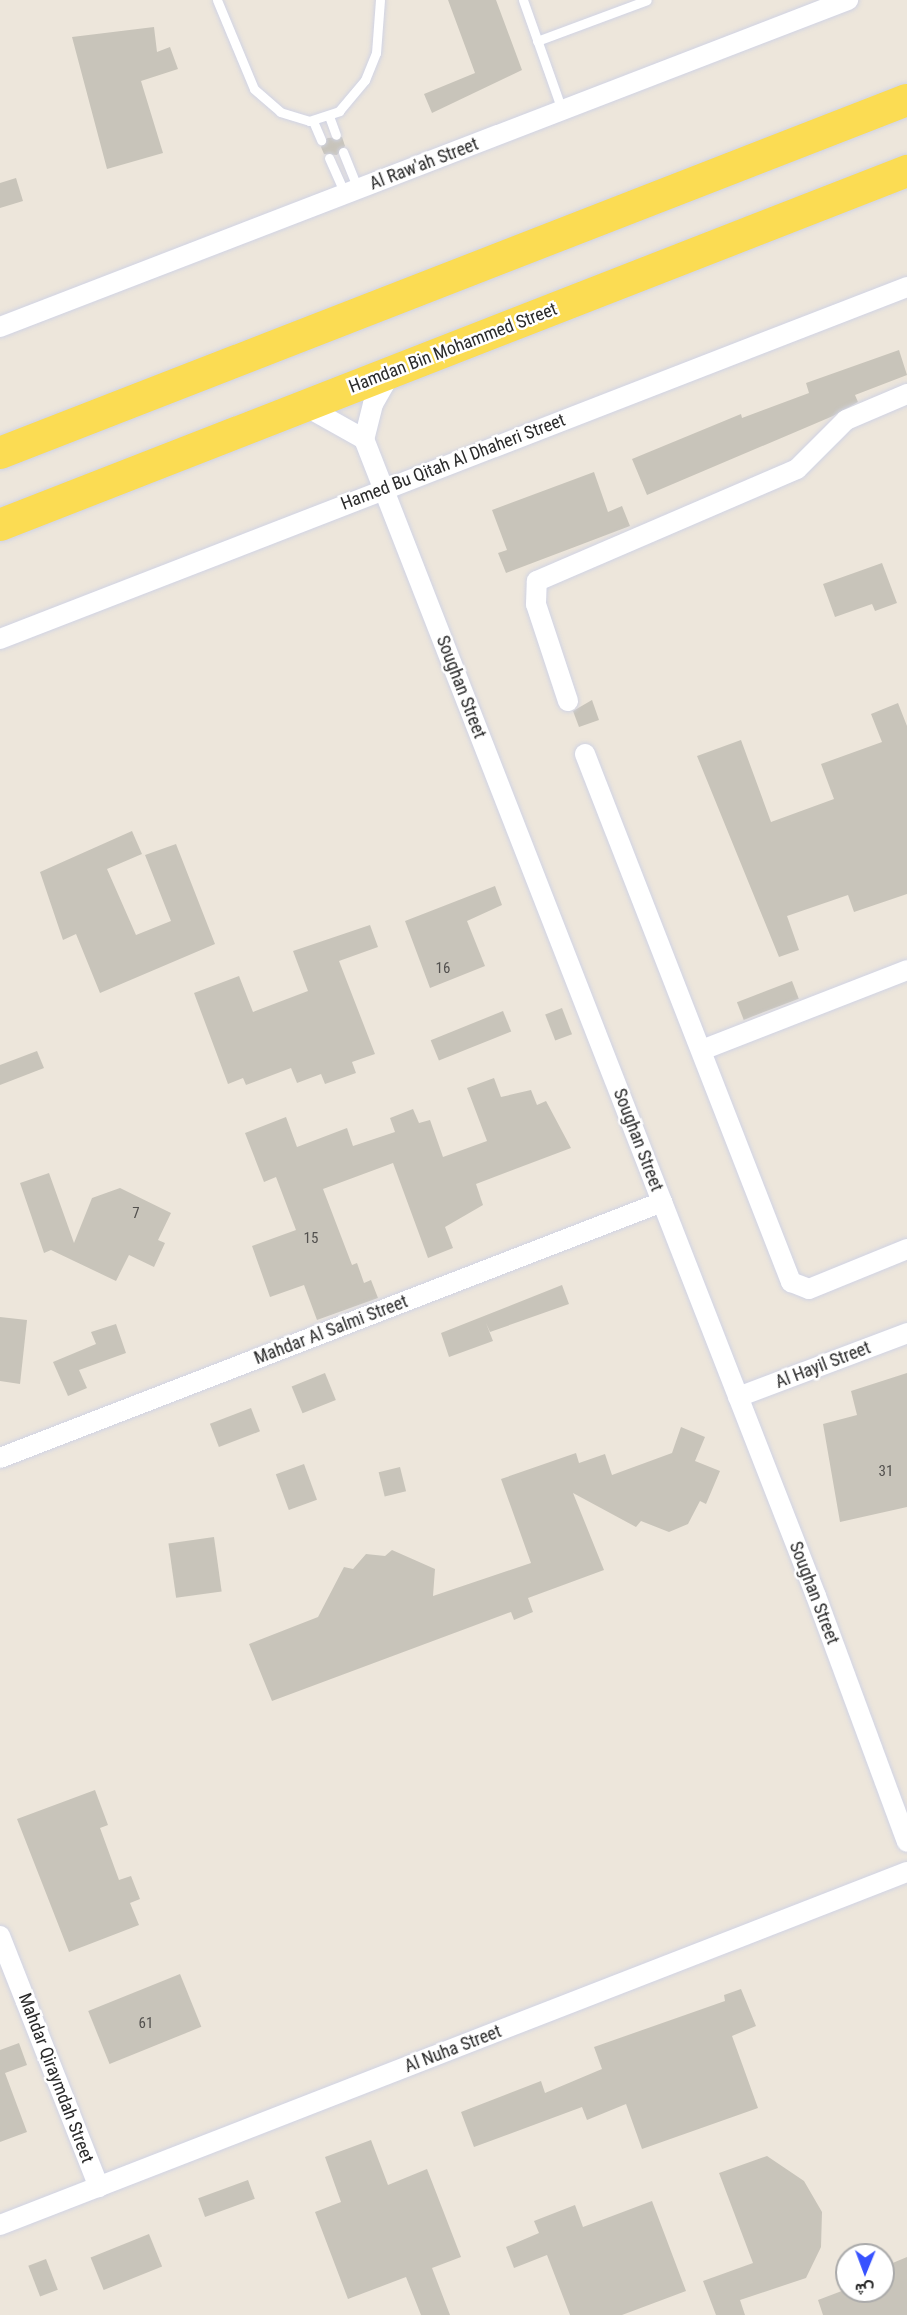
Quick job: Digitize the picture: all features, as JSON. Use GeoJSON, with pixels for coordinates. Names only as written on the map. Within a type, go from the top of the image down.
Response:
{"type":"FeatureCollection","features":[{"type":"Feature","properties":{"kind":"main road"},"geometry":{"type":"LineString","coordinates":[[0,453],[907,100]]}},
{"type":"Feature","properties":{"kind":"main road","name":"Hamdan Bin Mohammed Street"},"geometry":{"type":"LineString","coordinates":[[0,525],[907,171]]}},
{"type":"Feature","properties":{"kind":"street","name":"Al Raw'ah Street"},"geometry":{"type":"LineString","coordinates":[[0,327],[848,0]]}},
{"type":"Feature","properties":{"kind":"street","name":"Hamed Bu Qitah Al Dhaheri Street"},"geometry":{"type":"LineString","coordinates":[[0,639],[907,287]]}},
{"type":"Feature","properties":{"kind":"street"},"geometry":{"type":"LineString","coordinates":[[306,406],[364,440],[373,404],[392,371]]}},
{"type":"Feature","properties":{"kind":"street"},"geometry":{"type":"LineString","coordinates":[[568,701],[536,604],[537,581],[797,469],[846,420],[907,394]]}},
{"type":"Feature","properties":{"kind":"street","name":"Soughan Street"},"geometry":{"type":"LineString","coordinates":[[364,440],[738,1397],[907,1842]]}},
{"type":"Feature","properties":{"kind":"street"},"geometry":{"type":"LineString","coordinates":[[585,754],[791,1282],[809,1289],[907,1249]]}},
{"type":"Feature","properties":{"kind":"street"},"geometry":{"type":"LineString","coordinates":[[702,1050],[907,970]]}},
{"type":"Feature","properties":{"kind":"street","name":"Mahdar Al Salmi Street"},"geometry":{"type":"LineString","coordinates":[[0,1458],[662,1202]]}},
{"type":"Feature","properties":{"kind":"street","name":"Al Hayil Street"},"geometry":{"type":"LineString","coordinates":[[738,1397],[907,1333]]}},
{"type":"Feature","properties":{"kind":"street","name":"Al Nuha Street"},"geometry":{"type":"LineString","coordinates":[[0,2225],[907,1872]]}},
{"type":"Feature","properties":{"kind":"street","name":"Mahdar Qiraymdah Street"},"geometry":{"type":"LineString","coordinates":[[0,1936],[99,2187]]}},
{"type":"Feature","properties":{"kind":"lane"},"geometry":{"type":"LineString","coordinates":[[217,0],[254,89],[280,112],[313,121],[329,116],[354,97],[372,67],[380,0]]}},
{"type":"Feature","properties":{"kind":"lane"},"geometry":{"type":"LineString","coordinates":[[523,0],[562,110]]}},
{"type":"Feature","properties":{"kind":"lane"},"geometry":{"type":"LineString","coordinates":[[537,41],[647,0]]}},
{"type":"Feature","properties":{"kind":"lane"},"geometry":{"type":"LineString","coordinates":[[329,116],[336,135]]}},
{"type":"Feature","properties":{"kind":"lane"},"geometry":{"type":"LineString","coordinates":[[313,121],[321,140]]}},
{"type":"Feature","properties":{"kind":"lane"},"geometry":{"type":"LineString","coordinates":[[344,152],[352,192]]}},
{"type":"Feature","properties":{"kind":"lane"},"geometry":{"type":"LineString","coordinates":[[329,158],[352,192]]}},
{"type":"Feature","properties":{"kind":"building"},"geometry":{"type":"Polygon","coordinates":[[[448,0],[496,0],[522,70],[432,113],[424,94],[475,73],[448,0]]]}},
{"type":"Feature","properties":{"kind":"building"},"geometry":{"type":"Polygon","coordinates":[[[154,27],[157,52],[170,47],[178,69],[141,81],[163,153],[107,169],[72,37],[154,27]]]}},
{"type":"Feature","properties":{"kind":"building"},"geometry":{"type":"Polygon","coordinates":[[[342,137],[345,146],[337,155],[324,154],[321,147],[327,138],[342,137]]]}},
{"type":"Feature","properties":{"kind":"building"},"geometry":{"type":"Polygon","coordinates":[[[16,178],[23,201],[0,208],[0,183],[16,178]]]}},
{"type":"Feature","properties":{"kind":"building"},"geometry":{"type":"Polygon","coordinates":[[[899,350],[907,375],[855,395],[858,402],[833,416],[647,495],[632,459],[741,414],[742,418],[809,393],[806,383],[899,350]]]}},
{"type":"Feature","properties":{"kind":"building"},"geometry":{"type":"Polygon","coordinates":[[[594,472],[608,512],[622,506],[630,526],[506,573],[498,553],[507,550],[492,510],[594,472]]]}},
{"type":"Feature","properties":{"kind":"building"},"geometry":{"type":"Polygon","coordinates":[[[882,563],[897,603],[875,611],[872,604],[835,617],[823,584],[882,563]]]}},
{"type":"Feature","properties":{"kind":"building"},"geometry":{"type":"Polygon","coordinates":[[[592,700],[599,720],[579,727],[573,711],[592,700]]]}},
{"type":"Feature","properties":{"kind":"building"},"geometry":{"type":"Polygon","coordinates":[[[898,703],[907,726],[907,894],[854,912],[848,895],[787,916],[799,950],[779,957],[697,756],[741,740],[771,822],[834,799],[821,764],[882,742],[871,714],[898,703]]]}},
{"type":"Feature","properties":{"kind":"building"},"geometry":{"type":"Polygon","coordinates":[[[132,831],[142,854],[107,869],[136,935],[171,921],[145,855],[176,844],[215,944],[100,993],[76,934],[63,940],[40,872],[132,831]]]}},
{"type":"Feature","properties":{"kind":"building"},"geometry":{"type":"Polygon","coordinates":[[[495,886],[502,905],[467,921],[485,966],[430,988],[405,921],[495,886]]]}},
{"type":"Feature","properties":{"kind":"building"},"geometry":{"type":"Polygon","coordinates":[[[370,925],[378,947],[339,961],[375,1054],[352,1062],[356,1073],[325,1084],[321,1074],[297,1083],[291,1068],[246,1085],[243,1078],[228,1084],[194,993],[239,976],[253,1012],[308,991],[293,951],[370,925]]]}},
{"type":"Feature","properties":{"kind":"building"},"geometry":{"type":"Polygon","coordinates":[[[792,981],[799,999],[744,1020],[737,1002],[792,981]]]}},
{"type":"Feature","properties":{"kind":"building"},"geometry":{"type":"Polygon","coordinates":[[[562,1008],[572,1034],[555,1041],[545,1014],[562,1008]]]}},
{"type":"Feature","properties":{"kind":"building"},"geometry":{"type":"Polygon","coordinates":[[[503,1011],[511,1031],[439,1061],[431,1040],[503,1011]]]}},
{"type":"Feature","properties":{"kind":"building"},"geometry":{"type":"Polygon","coordinates":[[[37,1051],[44,1068],[0,1085],[0,1065],[37,1051]]]}},
{"type":"Feature","properties":{"kind":"building"},"geometry":{"type":"Polygon","coordinates":[[[494,1078],[501,1097],[531,1090],[537,1105],[546,1101],[571,1148],[476,1184],[483,1205],[445,1227],[453,1248],[428,1258],[393,1163],[323,1189],[352,1265],[357,1263],[364,1283],[371,1280],[378,1298],[317,1320],[304,1285],[270,1297],[252,1246],[296,1230],[276,1177],[264,1182],[245,1133],[286,1117],[297,1147],[347,1128],[353,1146],[395,1132],[390,1118],[413,1109],[419,1123],[430,1120],[443,1157],[487,1141],[467,1088],[494,1078]]]}},
{"type":"Feature","properties":{"kind":"building"},"geometry":{"type":"Polygon","coordinates":[[[49,1173],[74,1243],[92,1198],[120,1188],[171,1213],[158,1240],[165,1243],[154,1267],[129,1255],[116,1281],[51,1250],[44,1253],[20,1183],[49,1173]]]}},
{"type":"Feature","properties":{"kind":"building"},"geometry":{"type":"Polygon","coordinates":[[[562,1285],[569,1304],[490,1332],[486,1323],[493,1341],[449,1357],[441,1333],[562,1285]]]}},
{"type":"Feature","properties":{"kind":"building"},"geometry":{"type":"Polygon","coordinates":[[[0,1317],[27,1320],[20,1384],[0,1381],[0,1317]]]}},
{"type":"Feature","properties":{"kind":"building"},"geometry":{"type":"Polygon","coordinates":[[[116,1324],[126,1353],[79,1370],[87,1388],[68,1396],[53,1362],[96,1344],[91,1332],[116,1324]]]}},
{"type":"Feature","properties":{"kind":"building"},"geometry":{"type":"Polygon","coordinates":[[[325,1373],[336,1400],[302,1413],[292,1386],[325,1373]]]}},
{"type":"Feature","properties":{"kind":"building"},"geometry":{"type":"Polygon","coordinates":[[[907,1373],[907,1507],[840,1522],[823,1424],[857,1415],[851,1391],[907,1373]]]}},
{"type":"Feature","properties":{"kind":"building"},"geometry":{"type":"Polygon","coordinates":[[[251,1408],[260,1431],[219,1447],[210,1424],[251,1408]]]}},
{"type":"Feature","properties":{"kind":"building"},"geometry":{"type":"Polygon","coordinates":[[[681,1427],[705,1437],[695,1461],[720,1471],[706,1504],[700,1501],[688,1524],[669,1532],[641,1521],[636,1527],[573,1493],[604,1570],[528,1598],[533,1612],[514,1620],[511,1612],[272,1701],[249,1644],[318,1617],[344,1567],[353,1569],[366,1554],[385,1556],[392,1550],[435,1569],[433,1596],[531,1563],[501,1479],[576,1453],[579,1463],[605,1454],[612,1475],[672,1453],[681,1427]]]}},
{"type":"Feature","properties":{"kind":"building"},"geometry":{"type":"Polygon","coordinates":[[[304,1464],[317,1500],[289,1510],[276,1474],[304,1464]]]}},
{"type":"Feature","properties":{"kind":"building"},"geometry":{"type":"Polygon","coordinates":[[[400,1467],[406,1491],[385,1497],[379,1472],[400,1467]]]}},
{"type":"Feature","properties":{"kind":"building"},"geometry":{"type":"Polygon","coordinates":[[[214,1537],[222,1591],[176,1598],[168,1543],[214,1537]]]}},
{"type":"Feature","properties":{"kind":"building"},"geometry":{"type":"Polygon","coordinates":[[[95,1790],[108,1825],[100,1828],[119,1880],[131,1876],[140,1899],[130,1903],[139,1925],[69,1952],[17,1819],[95,1790]]]}},
{"type":"Feature","properties":{"kind":"building"},"geometry":{"type":"Polygon","coordinates":[[[180,1974],[201,2027],[110,2064],[88,2011],[180,1974]]]}},
{"type":"Feature","properties":{"kind":"building"},"geometry":{"type":"Polygon","coordinates":[[[741,1989],[756,2026],[732,2036],[758,2108],[642,2149],[626,2104],[587,2120],[582,2107],[474,2147],[461,2112],[541,2081],[545,2093],[602,2069],[594,2047],[725,2001],[724,1995],[741,1989]]]}},
{"type":"Feature","properties":{"kind":"building"},"geometry":{"type":"Polygon","coordinates":[[[19,2043],[27,2065],[5,2073],[27,2132],[0,2142],[0,2050],[19,2043]]]}},
{"type":"Feature","properties":{"kind":"building"},"geometry":{"type":"Polygon","coordinates":[[[371,2140],[388,2185],[427,2169],[461,2257],[432,2268],[450,2315],[421,2315],[406,2277],[348,2299],[315,2212],[341,2202],[325,2157],[371,2140]]]}},
{"type":"Feature","properties":{"kind":"building"},"geometry":{"type":"Polygon","coordinates":[[[767,2156],[804,2181],[822,2212],[821,2247],[806,2278],[740,2300],[745,2315],[716,2315],[703,2281],[753,2263],[719,2173],[767,2156]]]}},
{"type":"Feature","properties":{"kind":"building"},"geometry":{"type":"Polygon","coordinates":[[[248,2180],[255,2199],[205,2217],[198,2198],[248,2180]]]}},
{"type":"Feature","properties":{"kind":"building"},"geometry":{"type":"Polygon","coordinates":[[[652,2201],[686,2291],[622,2315],[570,2315],[547,2255],[514,2268],[506,2247],[539,2233],[534,2221],[575,2205],[583,2227],[652,2201]]]}},
{"type":"Feature","properties":{"kind":"building"},"geometry":{"type":"Polygon","coordinates":[[[149,2234],[162,2266],[104,2290],[91,2258],[149,2234]]]}},
{"type":"Feature","properties":{"kind":"building"},"geometry":{"type":"Polygon","coordinates":[[[907,2257],[907,2315],[823,2315],[818,2300],[835,2294],[835,2303],[895,2303],[895,2262],[907,2257]]]}},
{"type":"Feature","properties":{"kind":"building"},"geometry":{"type":"Polygon","coordinates":[[[46,2259],[58,2290],[40,2297],[28,2266],[46,2259]]]}}]}
